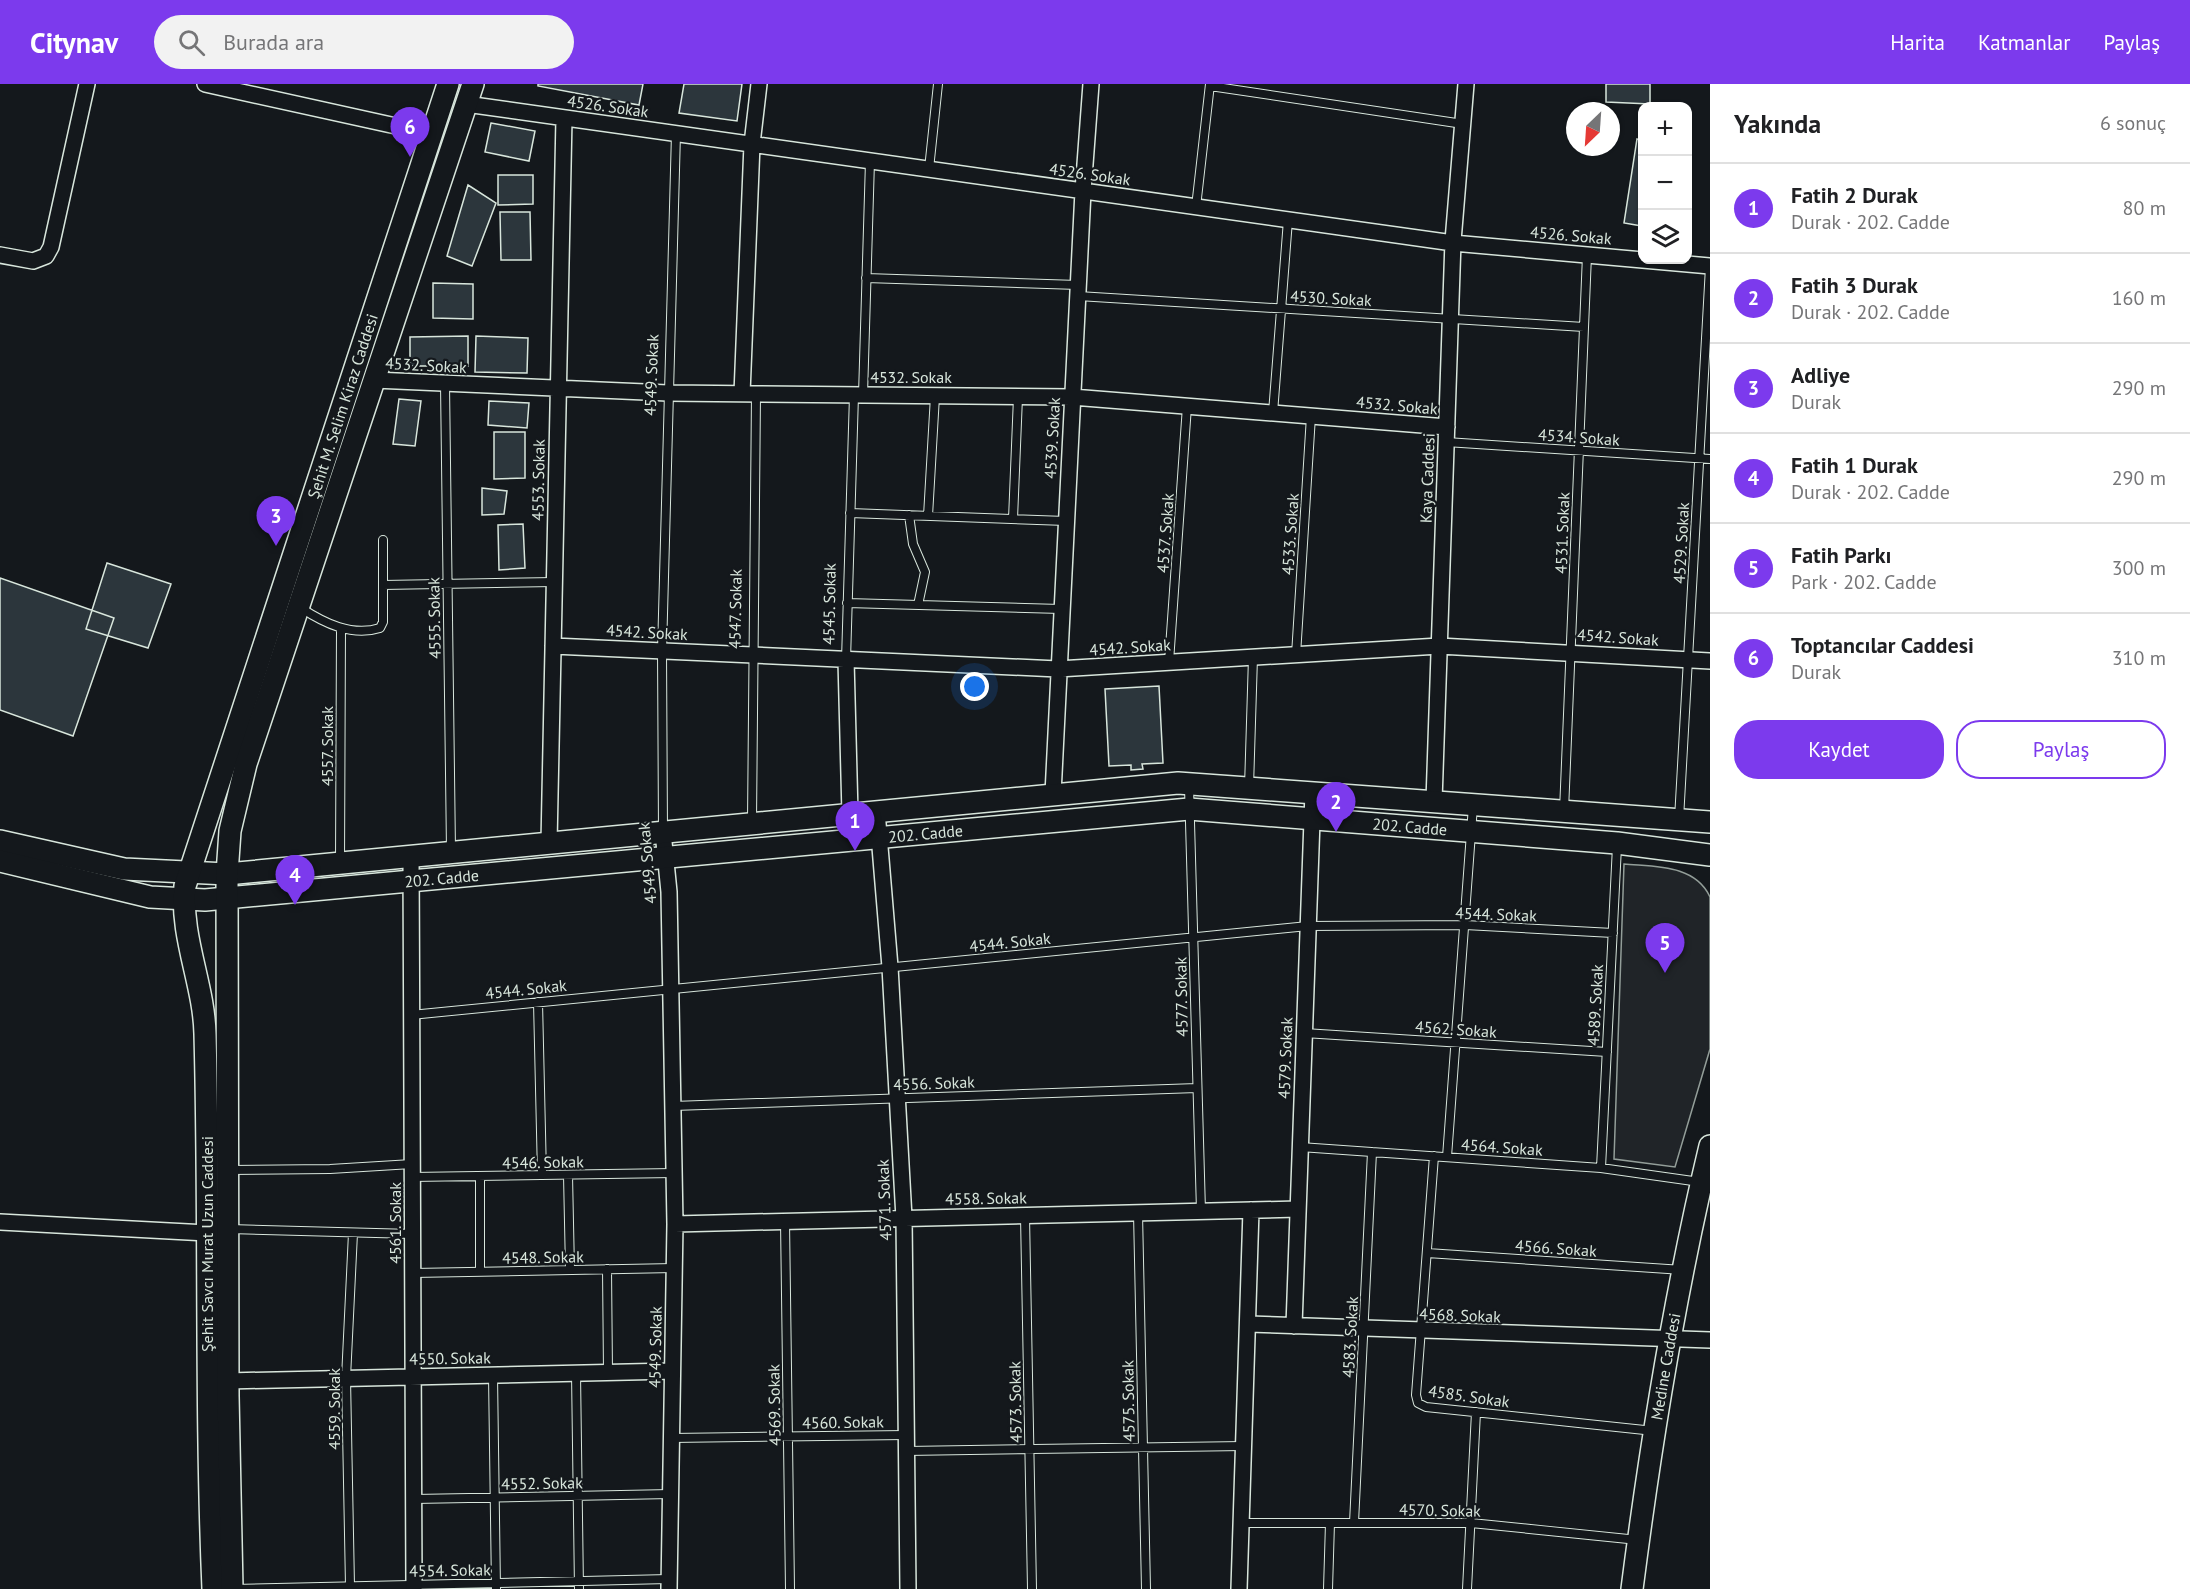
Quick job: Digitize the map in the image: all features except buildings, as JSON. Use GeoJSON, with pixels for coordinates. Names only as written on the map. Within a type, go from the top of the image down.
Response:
{"type":"FeatureCollection","features":[{"type":"Feature","properties":{"kind":"street"},"geometry":{"type":"LineString","coordinates":[[0,255],[33,261],[46,256],[51,247],[87,84]]}},
{"type":"Feature","properties":{"kind":"street"},"geometry":{"type":"LineString","coordinates":[[205,84],[259,90],[432,134]]}},
{"type":"Feature","properties":{"kind":"street","name":"Şehit M. Selim Kiraz Caddesi"},"geometry":{"type":"LineString","coordinates":[[184,900],[188,874],[448,84]]}},
{"type":"Feature","properties":{"kind":"street","name":"4547. Sokak"},"geometry":{"type":"LineString","coordinates":[[749,394],[752,144],[759,84]]}},
{"type":"Feature","properties":{"kind":"street","name":"4539. Sokak"},"geometry":{"type":"LineString","coordinates":[[1053,794],[1083,191],[1091,84]]}},
{"type":"Feature","properties":{"kind":"street","name":"Kaya Caddesi"},"geometry":{"type":"LineString","coordinates":[[1434,801],[1452,243],[1466,84]]}},
{"type":"Feature","properties":{"kind":"street","name":"Şehit M. Selim Kiraz Caddesi"},"geometry":{"type":"LineString","coordinates":[[227,899],[231,831],[246,764],[469,94]]}},
{"type":"Feature","properties":{"kind":"street","name":"4526. Sokak"},"geometry":{"type":"LineString","coordinates":[[469,94],[564,118],[1452,243],[1710,267]]}},
{"type":"Feature","properties":{"kind":"street","name":"4553. Sokak"},"geometry":{"type":"LineString","coordinates":[[549,843],[564,118]]}},
{"type":"Feature","properties":{"kind":"street","name":"4532. Sokak"},"geometry":{"type":"LineString","coordinates":[[374,380],[668,393],[1072,397],[1311,416],[1446,435]]}},
{"type":"Feature","properties":{"kind":"street","name":"4542. Sokak"},"geometry":{"type":"LineString","coordinates":[[553,646],[1058,669],[1439,646],[1710,661]]}},
{"type":"Feature","properties":{"kind":"street","name":"4545. Sokak"},"geometry":{"type":"LineString","coordinates":[[846,660],[850,814]]}},
{"type":"Feature","properties":{"kind":"street","name":"202. Cadde"},"geometry":{"type":"LineString","coordinates":[[0,841],[124,869],[188,874],[227,874],[1053,794],[1189,783],[1710,822]]}},
{"type":"Feature","properties":{"kind":"street","name":"4579. Sokak"},"geometry":{"type":"LineString","coordinates":[[1294,1326],[1313,792]]}},
{"type":"Feature","properties":{"kind":"street","name":"202. Cadde"},"geometry":{"type":"LineString","coordinates":[[0,861],[129,892],[184,900],[227,899],[1190,809],[1617,843],[1710,855]]}},
{"type":"Feature","properties":{"kind":"street","name":"4571. Sokak"},"geometry":{"type":"LineString","coordinates":[[878,811],[890,967],[904,1218],[908,1589]]}},
{"type":"Feature","properties":{"kind":"street","name":"4549. Sokak"},"geometry":{"type":"LineString","coordinates":[[663,832],[671,988],[675,1224],[669,1584]]}},
{"type":"Feature","properties":{"kind":"street","name":"4561. Sokak"},"geometry":{"type":"LineString","coordinates":[[411,857],[414,1587]]}},
{"type":"Feature","properties":{"kind":"street","name":"Şehit Savcı Murat Uzun Caddesi"},"geometry":{"type":"LineString","coordinates":[[213,1589],[217,1231],[227,1170],[227,899]]}},
{"type":"Feature","properties":{"kind":"street","name":"Şehit Savcı Murat Uzun Caddesi"},"geometry":{"type":"LineString","coordinates":[[184,900],[186,928],[204,1017],[228,1381],[232,1589]]}},
{"type":"Feature","properties":{"kind":"street","name":"Medine Caddesi"},"geometry":{"type":"LineString","coordinates":[[1632,1589],[1670,1341],[1710,1146]]}},
{"type":"Feature","properties":{"kind":"street","name":"4558. Sokak"},"geometry":{"type":"LineString","coordinates":[[675,1224],[1298,1209]]}},
{"type":"Feature","properties":{"kind":"street"},"geometry":{"type":"LineString","coordinates":[[1239,1589],[1251,1210]]}},
{"type":"Feature","properties":{"kind":"street"},"geometry":{"type":"LineString","coordinates":[[0,1222],[217,1231]]}},
{"type":"Feature","properties":{"kind":"street","name":"4568. Sokak"},"geometry":{"type":"LineString","coordinates":[[1248,1324],[1710,1341]]}},
{"type":"Feature","properties":{"kind":"street","name":"4550. Sokak"},"geometry":{"type":"LineString","coordinates":[[228,1381],[672,1371]]}},
{"type":"Feature","properties":{"kind":"lane"},"geometry":{"type":"LineString","coordinates":[[929,169],[938,84]]}},
{"type":"Feature","properties":{"kind":"lane"},"geometry":{"type":"LineString","coordinates":[[1196,207],[1210,85],[1462,124]]}},
{"type":"Feature","properties":{"kind":"lane","name":"4549. Sokak"},"geometry":{"type":"LineString","coordinates":[[663,832],[662,651],[676,134]]}},
{"type":"Feature","properties":{"kind":"lane","name":"4545. Sokak"},"geometry":{"type":"LineString","coordinates":[[846,660],[850,513],[867,278],[870,161]]}},
{"type":"Feature","properties":{"kind":"lane"},"geometry":{"type":"LineString","coordinates":[[1273,413],[1288,219]]}},
{"type":"Feature","properties":{"kind":"lane","name":"4531. Sokak"},"geometry":{"type":"LineString","coordinates":[[1564,812],[1587,255]]}},
{"type":"Feature","properties":{"kind":"lane","name":"4529. Sokak"},"geometry":{"type":"LineString","coordinates":[[1679,821],[1710,267]]}},
{"type":"Feature","properties":{"kind":"lane","name":"4530. Sokak"},"geometry":{"type":"LineString","coordinates":[[867,278],[1078,291],[1281,309],[1584,327]]}},
{"type":"Feature","properties":{"kind":"lane","name":"4555. Sokak"},"geometry":{"type":"LineString","coordinates":[[445,384],[451,853]]}},
{"type":"Feature","properties":{"kind":"lane","name":"4547. Sokak"},"geometry":{"type":"LineString","coordinates":[[749,394],[753,655],[752,824]]}},
{"type":"Feature","properties":{"kind":"lane"},"geometry":{"type":"LineString","coordinates":[[928,516],[934,396]]}},
{"type":"Feature","properties":{"kind":"lane"},"geometry":{"type":"LineString","coordinates":[[1013,519],[1018,396]]}},
{"type":"Feature","properties":{"kind":"lane","name":"4537. Sokak"},"geometry":{"type":"LineString","coordinates":[[1169,662],[1187,406]]}},
{"type":"Feature","properties":{"kind":"lane","name":"4533. Sokak"},"geometry":{"type":"LineString","coordinates":[[1296,655],[1311,416]]}},
{"type":"Feature","properties":{"kind":"lane","name":"4534. Sokak"},"geometry":{"type":"LineString","coordinates":[[1446,435],[1579,451],[1710,459]]}},
{"type":"Feature","properties":{"kind":"lane"},"geometry":{"type":"LineString","coordinates":[[850,513],[1066,521]]}},
{"type":"Feature","properties":{"kind":"lane"},"geometry":{"type":"LineString","coordinates":[[909,515],[913,544],[925,572],[918,605]]}},
{"type":"Feature","properties":{"kind":"lane"},"geometry":{"type":"LineString","coordinates":[[280,594],[320,621],[341,628],[380,628],[383,540]]}},
{"type":"Feature","properties":{"kind":"lane"},"geometry":{"type":"LineString","coordinates":[[383,585],[554,582]]}},
{"type":"Feature","properties":{"kind":"lane"},"geometry":{"type":"LineString","coordinates":[[847,603],[1061,609]]}},
{"type":"Feature","properties":{"kind":"lane","name":"4557. Sokak"},"geometry":{"type":"LineString","coordinates":[[340,864],[341,628]]}},
{"type":"Feature","properties":{"kind":"lane"},"geometry":{"type":"LineString","coordinates":[[1249,786],[1253,657]]}},
{"type":"Feature","properties":{"kind":"lane","name":"4577. Sokak"},"geometry":{"type":"LineString","coordinates":[[1189,783],[1200,1211]]}},
{"type":"Feature","properties":{"kind":"lane"},"geometry":{"type":"LineString","coordinates":[[1447,1157],[1473,805]]}},
{"type":"Feature","properties":{"kind":"lane","name":"4589. Sokak"},"geometry":{"type":"LineString","coordinates":[[1601,1168],[1617,843]]}},
{"type":"Feature","properties":{"kind":"lane","name":"4544. Sokak"},"geometry":{"type":"LineString","coordinates":[[411,1015],[1308,926],[1465,925],[1612,933]]}},
{"type":"Feature","properties":{"kind":"lane"},"geometry":{"type":"LineString","coordinates":[[538,1002],[542,1175]]}},
{"type":"Feature","properties":{"kind":"lane","name":"4562. Sokak"},"geometry":{"type":"LineString","coordinates":[[1304,1033],[1607,1052]]}},
{"type":"Feature","properties":{"kind":"lane","name":"4556. Sokak"},"geometry":{"type":"LineString","coordinates":[[673,1106],[1197,1088]]}},
{"type":"Feature","properties":{"kind":"lane","name":"4564. Sokak"},"geometry":{"type":"LineString","coordinates":[[1300,1147],[1601,1168],[1701,1182]]}},
{"type":"Feature","properties":{"kind":"lane","name":"4583. Sokak"},"geometry":{"type":"LineString","coordinates":[[1354,1523],[1372,1152]]}},
{"type":"Feature","properties":{"kind":"lane","name":"4585. Sokak"},"geometry":{"type":"LineString","coordinates":[[1434,1156],[1416,1395],[1418,1403],[1426,1407],[1656,1431]]}},
{"type":"Feature","properties":{"kind":"lane","name":"4546. Sokak"},"geometry":{"type":"LineString","coordinates":[[227,1170],[412,1170],[480,1176],[674,1173]]}},
{"type":"Feature","properties":{"kind":"lane"},"geometry":{"type":"LineString","coordinates":[[568,1175],[570,1270]]}},
{"type":"Feature","properties":{"kind":"lane"},"geometry":{"type":"LineString","coordinates":[[480,1176],[480,1271]]}},
{"type":"Feature","properties":{"kind":"lane","name":"4575. Sokak"},"geometry":{"type":"LineString","coordinates":[[1138,1213],[1146,1589]]}},
{"type":"Feature","properties":{"kind":"lane","name":"4573. Sokak"},"geometry":{"type":"LineString","coordinates":[[1025,1215],[1032,1589]]}},
{"type":"Feature","properties":{"kind":"lane","name":"4569. Sokak"},"geometry":{"type":"LineString","coordinates":[[785,1221],[790,1589]]}},
{"type":"Feature","properties":{"kind":"lane"},"geometry":{"type":"LineString","coordinates":[[217,1231],[412,1234]]}},
{"type":"Feature","properties":{"kind":"lane","name":"4559. Sokak"},"geometry":{"type":"LineString","coordinates":[[350,1586],[346,1378],[353,1233]]}},
{"type":"Feature","properties":{"kind":"lane","name":"4566. Sokak"},"geometry":{"type":"LineString","coordinates":[[1427,1253],[1684,1270]]}},
{"type":"Feature","properties":{"kind":"lane","name":"4548. Sokak"},"geometry":{"type":"LineString","coordinates":[[413,1273],[674,1268]]}},
{"type":"Feature","properties":{"kind":"lane"},"geometry":{"type":"LineString","coordinates":[[607,1269],[608,1372]]}},
{"type":"Feature","properties":{"kind":"lane"},"geometry":{"type":"LineString","coordinates":[[576,1373],[579,1585]]}},
{"type":"Feature","properties":{"kind":"lane"},"geometry":{"type":"LineString","coordinates":[[493,1375],[496,1586]]}},
{"type":"Feature","properties":{"kind":"lane"},"geometry":{"type":"LineString","coordinates":[[1467,1589],[1476,1412]]}},
{"type":"Feature","properties":{"kind":"lane","name":"4560. Sokak"},"geometry":{"type":"LineString","coordinates":[[671,1438],[788,1437],[1029,1449],[1244,1446]]}},
{"type":"Feature","properties":{"kind":"lane","name":"4552. Sokak"},"geometry":{"type":"LineString","coordinates":[[414,1499],[670,1494]]}},
{"type":"Feature","properties":{"kind":"lane","name":"4570. Sokak"},"geometry":{"type":"LineString","coordinates":[[1242,1523],[1471,1523],[1638,1540]]}},
{"type":"Feature","properties":{"kind":"lane"},"geometry":{"type":"LineString","coordinates":[[1328,1589],[1330,1523]]}},
{"type":"Feature","properties":{"kind":"lane","name":"4554. Sokak"},"geometry":{"type":"LineString","coordinates":[[232,1589],[669,1584]]}},
{"type":"Feature","properties":{"kind":"shaded area"},"geometry":{"type":"Polygon","coordinates":[[[1624,864],[1660,867],[1684,873],[1703,886],[1710,897],[1710,1049],[1675,1167],[1614,1159],[1624,864]]]}},
{"type":"Feature","properties":{"kind":"place","name":"Toptancılar Caddesi"},"geometry":{"type":"Point","coordinates":[410,157]}},
{"type":"Feature","properties":{"kind":"place","name":"Adliye"},"geometry":{"type":"Point","coordinates":[276,546]}},
{"type":"Feature","properties":{"kind":"place","name":"Fatih 3 Durak"},"geometry":{"type":"Point","coordinates":[1336,832]}},
{"type":"Feature","properties":{"kind":"place","name":"Fatih 2 Durak"},"geometry":{"type":"Point","coordinates":[855,851]}},
{"type":"Feature","properties":{"kind":"place","name":"Fatih 1 Durak"},"geometry":{"type":"Point","coordinates":[295,905]}},
{"type":"Feature","properties":{"kind":"place","name":"Fatih Parkı"},"geometry":{"type":"Point","coordinates":[1665,973]}}]}
